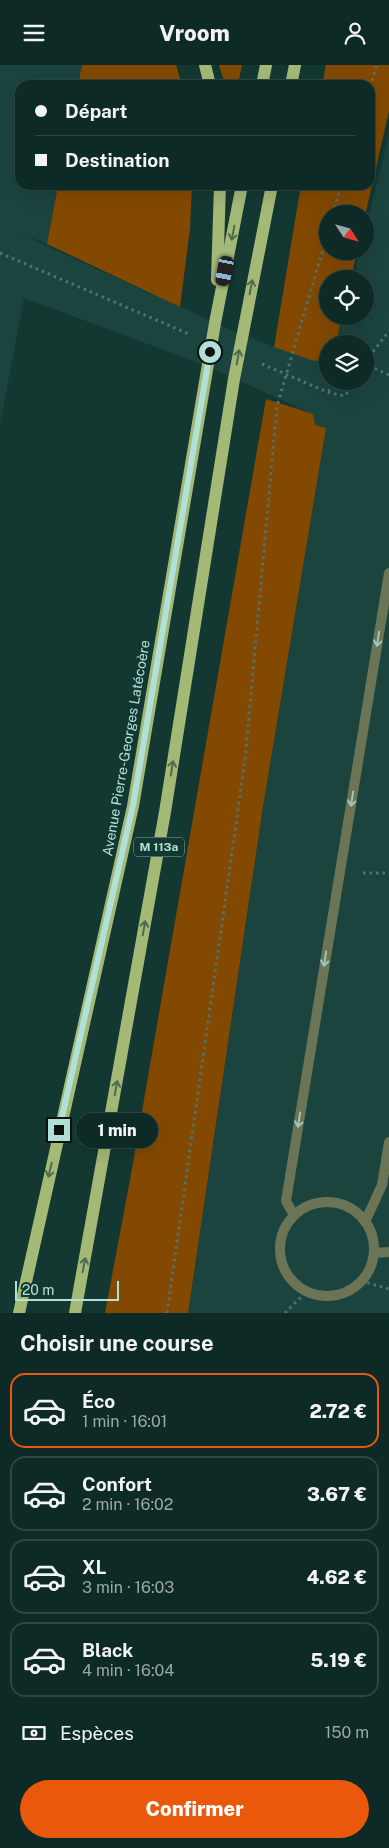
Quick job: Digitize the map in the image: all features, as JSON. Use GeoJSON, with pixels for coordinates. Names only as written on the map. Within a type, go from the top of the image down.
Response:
{"type":"FeatureCollection","features":[{"type":"Feature","properties":{"kind":"main road"},"geometry":{"type":"LineString","coordinates":[[205,65],[209,80]]}},
{"type":"Feature","properties":{"kind":"main road"},"geometry":{"type":"LineString","coordinates":[[263,80],[266,65]]}},
{"type":"Feature","properties":{"kind":"main road"},"geometry":{"type":"LineString","coordinates":[[292,80],[295,65]]}},
{"type":"Feature","properties":{"kind":"main road"},"geometry":{"type":"LineString","coordinates":[[214,323],[220,190]]}},
{"type":"Feature","properties":{"kind":"main road","name":"Avenue Pierre-Georges Latécoère"},"geometry":{"type":"LineString","coordinates":[[19,1313],[133,805],[214,323],[241,190]]}},
{"type":"Feature","properties":{"kind":"main road","name":"M 113a"},"geometry":{"type":"LineString","coordinates":[[75,1313],[165,812],[234,379],[271,190]]}},
{"type":"Feature","properties":{"kind":"street"},"geometry":{"type":"LineString","coordinates":[[294,1215],[286,1201],[389,573]]}},
{"type":"Feature","properties":{"kind":"street"},"geometry":{"type":"LineString","coordinates":[[365,1222],[382,1185],[389,1142]]}},
{"type":"Feature","properties":{"kind":"street"},"geometry":{"type":"LineString","coordinates":[[324,1203],[339,1204],[354,1211],[365,1222],[370,1232],[374,1253],[369,1268],[361,1281],[350,1290],[335,1295],[321,1296],[306,1291],[294,1283],[285,1271],[280,1257],[280,1241],[285,1227],[294,1215],[308,1206],[324,1203]]}},
{"type":"Feature","properties":{"kind":"street"},"geometry":{"type":"LineString","coordinates":[[374,1253],[389,1252]]}},
{"type":"Feature","properties":{"kind":"path"},"geometry":{"type":"LineString","coordinates":[[372,80],[377,65]]}},
{"type":"Feature","properties":{"kind":"path"},"geometry":{"type":"LineString","coordinates":[[335,205],[340,190]]}},
{"type":"Feature","properties":{"kind":"path"},"geometry":{"type":"LineString","coordinates":[[0,253],[192,335]]}},
{"type":"Feature","properties":{"kind":"path"},"geometry":{"type":"LineString","coordinates":[[167,1313],[245,760],[277,406],[320,260]]}},
{"type":"Feature","properties":{"kind":"path"},"geometry":{"type":"LineString","coordinates":[[374,350],[389,331]]}},
{"type":"Feature","properties":{"kind":"path"},"geometry":{"type":"LineString","coordinates":[[255,361],[327,392],[344,396],[350,390]]}},
{"type":"Feature","properties":{"kind":"path"},"geometry":{"type":"LineString","coordinates":[[374,368],[389,375]]}},
{"type":"Feature","properties":{"kind":"path"},"geometry":{"type":"LineString","coordinates":[[361,1281],[389,1289]]}},
{"type":"Feature","properties":{"kind":"path"},"geometry":{"type":"LineString","coordinates":[[285,1313],[306,1291]]}},
{"type":"Feature","properties":{"kind":"shaded area"},"geometry":{"type":"Polygon","coordinates":[[[0,65],[82,65],[79,80],[15,80],[15,190],[57,190],[47,244],[16,232],[242,335],[314,361],[319,360],[319,390],[374,390],[374,335],[338,335],[341,325],[374,325],[374,270],[355,270],[358,260],[374,260],[374,205],[372,205],[389,136],[389,1313],[188,1313],[262,813],[326,429],[315,425],[312,414],[207,366],[24,298],[0,424],[0,65]]]}},
{"type":"Feature","properties":{"kind":"shaded area"},"geometry":{"type":"Polygon","coordinates":[[[82,65],[176,65],[180,80],[79,80],[82,65]]]}},
{"type":"Feature","properties":{"kind":"shaded area"},"geometry":{"type":"Polygon","coordinates":[[[219,65],[242,65],[239,80],[224,80],[219,65]]]}},
{"type":"Feature","properties":{"kind":"shaded area"},"geometry":{"type":"Polygon","coordinates":[[[326,65],[389,65],[389,111],[375,172],[375,80],[323,80],[326,65]]]}},
{"type":"Feature","properties":{"kind":"shaded area"},"geometry":{"type":"Polygon","coordinates":[[[57,190],[192,190],[190,228],[180,307],[47,244],[57,190]]]}},
{"type":"Feature","properties":{"kind":"shaded area"},"geometry":{"type":"Polygon","coordinates":[[[300,190],[371,190],[368,205],[319,205],[319,260],[355,260],[353,270],[319,270],[319,325],[340,325],[338,335],[319,335],[319,360],[314,361],[274,347],[300,190]]]}},
{"type":"Feature","properties":{"kind":"shaded area"},"geometry":{"type":"Polygon","coordinates":[[[266,399],[313,414],[315,425],[326,428],[262,813],[188,1313],[105,1313],[130,1180],[266,399]]]}},
{"type":"Feature","properties":{"kind":"route"},"geometry":{"type":"LineString","coordinates":[[59,1130],[133,805],[210,352]]}}]}
